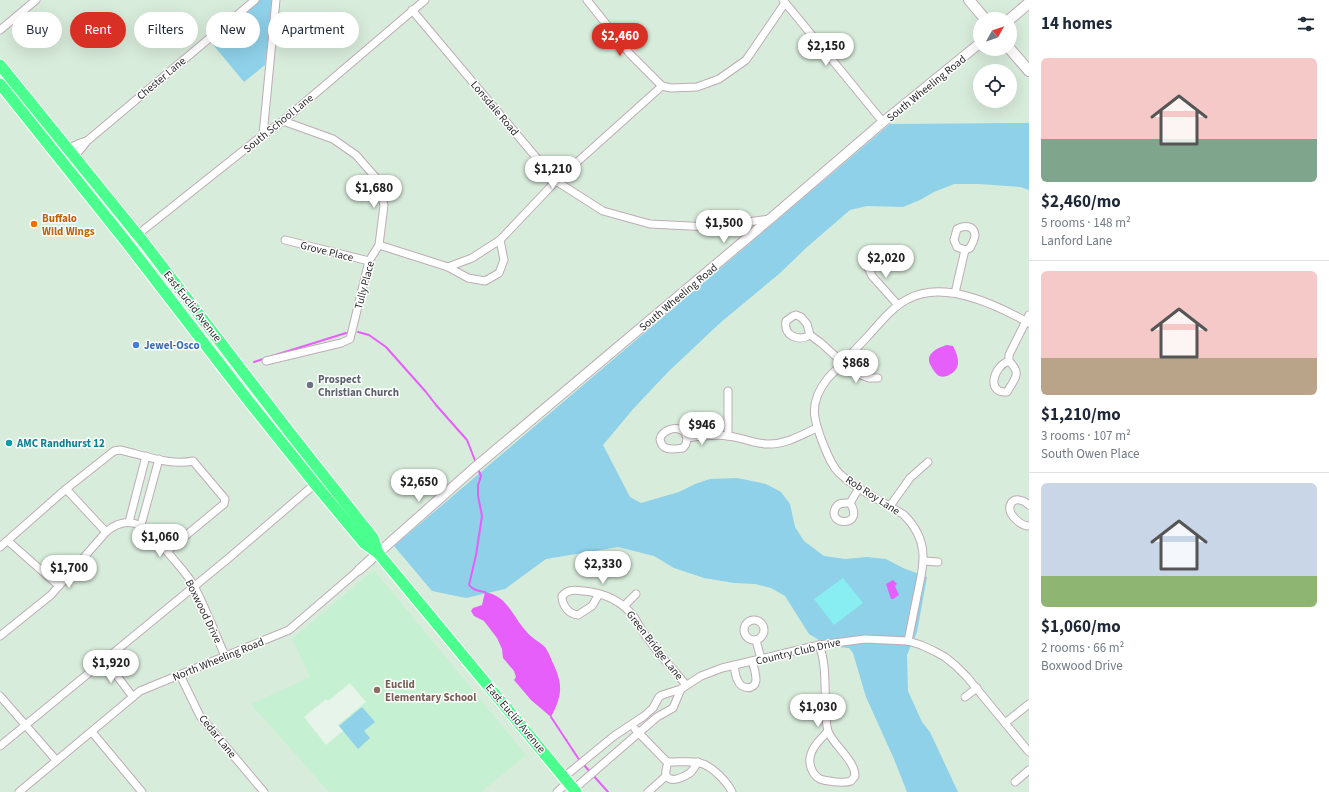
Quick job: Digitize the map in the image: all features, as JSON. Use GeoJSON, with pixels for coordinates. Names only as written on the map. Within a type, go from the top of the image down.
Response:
{"type":"FeatureCollection","features":[{"type":"Feature","properties":{"kind":"main road"},"geometry":{"type":"LineString","coordinates":[[969,0],[979,12]]}},
{"type":"Feature","properties":{"kind":"main road"},"geometry":{"type":"LineString","coordinates":[[1017,13],[1029,3]]}},
{"type":"Feature","properties":{"kind":"main road"},"geometry":{"type":"LineString","coordinates":[[1016,56],[1029,71]]}},
{"type":"Feature","properties":{"kind":"main road","name":"East Euclid Avenue"},"geometry":{"type":"LineString","coordinates":[[0,65],[138,235],[285,427],[373,538],[378,553]]}},
{"type":"Feature","properties":{"kind":"main road","name":"East Euclid Avenue"},"geometry":{"type":"LineString","coordinates":[[0,84],[128,243],[247,399],[315,484],[364,543],[378,553],[571,785]]}},
{"type":"Feature","properties":{"kind":"street"},"geometry":{"type":"LineString","coordinates":[[0,30],[36,0]]}},
{"type":"Feature","properties":{"kind":"street","name":"Chester Lane"},"geometry":{"type":"LineString","coordinates":[[71,153],[79,151],[86,140],[255,0]]}},
{"type":"Feature","properties":{"kind":"street"},"geometry":{"type":"LineString","coordinates":[[263,135],[276,0]]}},
{"type":"Feature","properties":{"kind":"street","name":"South School Lane"},"geometry":{"type":"LineString","coordinates":[[128,243],[263,135],[283,121],[425,0]]}},
{"type":"Feature","properties":{"kind":"street"},"geometry":{"type":"LineString","coordinates":[[587,0],[630,54],[662,86],[671,88],[697,87],[719,80],[746,60],[784,1],[883,122]]}},
{"type":"Feature","properties":{"kind":"street","name":"Lonsdale Road"},"geometry":{"type":"LineString","coordinates":[[412,10],[556,181],[603,211],[650,224],[710,227],[770,219]]}},
{"type":"Feature","properties":{"kind":"street","name":"South Wheeling Road"},"geometry":{"type":"LineString","coordinates":[[378,553],[473,468],[770,219],[883,122],[973,49]]}},
{"type":"Feature","properties":{"kind":"street"},"geometry":{"type":"LineString","coordinates":[[448,267],[472,258],[500,240],[556,181],[662,86]]}},
{"type":"Feature","properties":{"kind":"street","name":"Tully Place"},"geometry":{"type":"LineString","coordinates":[[266,361],[341,343],[350,339],[369,261],[380,245],[384,204],[377,179],[356,155],[333,139],[283,121]]}},
{"type":"Feature","properties":{"kind":"street"},"geometry":{"type":"LineString","coordinates":[[62,161],[71,153]]}},
{"type":"Feature","properties":{"kind":"street","name":"Grove Place"},"geometry":{"type":"LineString","coordinates":[[285,240],[369,261]]}},
{"type":"Feature","properties":{"kind":"street"},"geometry":{"type":"LineString","coordinates":[[380,245],[448,267],[468,278],[485,281],[499,273],[504,260],[500,240]]}},
{"type":"Feature","properties":{"kind":"street"},"geometry":{"type":"LineString","coordinates":[[955,293],[965,250]]}},
{"type":"Feature","properties":{"kind":"street"},"geometry":{"type":"LineString","coordinates":[[864,259],[872,276],[898,305]]}},
{"type":"Feature","properties":{"kind":"street","name":"Rob Roy Lane"},"geometry":{"type":"LineString","coordinates":[[908,641],[924,561],[922,548],[916,530],[904,515],[845,478],[833,466],[817,428],[814,406],[817,396],[821,386],[886,316],[898,305],[909,298],[923,293],[955,293],[1000,308],[1028,320]]}},
{"type":"Feature","properties":{"kind":"street"},"geometry":{"type":"LineString","coordinates":[[1009,361],[1011,349],[1028,320]]}},
{"type":"Feature","properties":{"kind":"street"},"geometry":{"type":"LineString","coordinates":[[810,335],[853,372],[869,378],[878,378]]}},
{"type":"Feature","properties":{"kind":"street"},"geometry":{"type":"LineString","coordinates":[[728,391],[728,436]]}},
{"type":"Feature","properties":{"kind":"street"},"geometry":{"type":"LineString","coordinates":[[687,438],[728,436],[767,444],[793,439],[817,428]]}},
{"type":"Feature","properties":{"kind":"street"},"geometry":{"type":"LineString","coordinates":[[0,547],[66,489],[114,452],[120,450],[183,463],[193,461],[225,498],[224,504],[167,551]]}},
{"type":"Feature","properties":{"kind":"street"},"geometry":{"type":"LineString","coordinates":[[0,636],[51,595],[106,532],[114,525],[121,522],[129,522],[146,456]]}},
{"type":"Feature","properties":{"kind":"street"},"geometry":{"type":"LineString","coordinates":[[141,525],[159,459]]}},
{"type":"Feature","properties":{"kind":"street"},"geometry":{"type":"LineString","coordinates":[[890,506],[910,478],[928,462]]}},
{"type":"Feature","properties":{"kind":"street"},"geometry":{"type":"LineString","coordinates":[[0,746],[230,557],[315,484]]}},
{"type":"Feature","properties":{"kind":"street"},"geometry":{"type":"LineString","coordinates":[[850,503],[860,488]]}},
{"type":"Feature","properties":{"kind":"street"},"geometry":{"type":"LineString","coordinates":[[66,489],[106,532]]}},
{"type":"Feature","properties":{"kind":"street"},"geometry":{"type":"LineString","coordinates":[[1029,505],[1019,499],[1015,500],[1010,507],[1011,512],[1018,521],[1022,525],[1029,526]]}},
{"type":"Feature","properties":{"kind":"street","name":"Boxwood Drive"},"geometry":{"type":"LineString","coordinates":[[129,522],[141,525],[152,534],[194,586],[225,656]]}},
{"type":"Feature","properties":{"kind":"street"},"geometry":{"type":"LineString","coordinates":[[8,541],[59,586]]}},
{"type":"Feature","properties":{"kind":"street","name":"North Wheeling Road"},"geometry":{"type":"LineString","coordinates":[[19,792],[133,697],[149,687],[288,630],[378,553]]}},
{"type":"Feature","properties":{"kind":"street"},"geometry":{"type":"LineString","coordinates":[[924,561],[938,562]]}},
{"type":"Feature","properties":{"kind":"street","name":"Green Bridge Lane"},"geometry":{"type":"LineString","coordinates":[[599,594],[592,606],[578,615],[570,612],[562,602],[562,596],[567,591],[571,590],[599,594],[613,599],[624,606],[634,617],[649,641],[683,687]]}},
{"type":"Feature","properties":{"kind":"street","name":"Green Bridge Lane"},"geometry":{"type":"LineString","coordinates":[[624,606],[636,594]]}},
{"type":"Feature","properties":{"kind":"street","name":"Country Club Drive"},"geometry":{"type":"LineString","coordinates":[[571,785],[579,765],[614,736],[644,716],[653,708],[657,700],[662,695],[683,687],[711,671],[819,644],[865,639],[908,641],[945,657],[977,688],[1029,752]]}},
{"type":"Feature","properties":{"kind":"street"},"geometry":{"type":"LineString","coordinates":[[756,640],[762,658]]}},
{"type":"Feature","properties":{"kind":"street"},"geometry":{"type":"LineString","coordinates":[[819,644],[824,667],[828,731],[853,767],[855,776],[851,781],[844,782],[820,779],[813,772],[810,760],[813,747],[828,731]]}},
{"type":"Feature","properties":{"kind":"street"},"geometry":{"type":"LineString","coordinates":[[104,659],[133,697]]}},
{"type":"Feature","properties":{"kind":"street"},"geometry":{"type":"LineString","coordinates":[[734,665],[738,682],[744,688],[748,688],[754,685],[756,679],[752,661]]}},
{"type":"Feature","properties":{"kind":"street","name":"Cedar Lane"},"geometry":{"type":"LineString","coordinates":[[180,675],[200,716],[264,792]]}},
{"type":"Feature","properties":{"kind":"street"},"geometry":{"type":"LineString","coordinates":[[557,792],[589,776],[637,731],[673,708],[683,687]]}},
{"type":"Feature","properties":{"kind":"street"},"geometry":{"type":"LineString","coordinates":[[966,697],[977,688]]}},
{"type":"Feature","properties":{"kind":"street"},"geometry":{"type":"LineString","coordinates":[[0,696],[56,760]]}},
{"type":"Feature","properties":{"kind":"street"},"geometry":{"type":"LineString","coordinates":[[1005,723],[1029,704]]}},
{"type":"Feature","properties":{"kind":"street"},"geometry":{"type":"LineString","coordinates":[[637,731],[662,758],[668,762],[698,762],[708,765],[727,783],[732,792]]}},
{"type":"Feature","properties":{"kind":"street"},"geometry":{"type":"LineString","coordinates":[[92,732],[142,792]]}},
{"type":"Feature","properties":{"kind":"street"},"geometry":{"type":"LineString","coordinates":[[648,792],[666,776],[668,762]]}},
{"type":"Feature","properties":{"kind":"street"},"geometry":{"type":"LineString","coordinates":[[666,776],[673,780],[679,778],[689,773],[698,762]]}},
{"type":"Feature","properties":{"kind":"street"},"geometry":{"type":"LineString","coordinates":[[1015,782],[1029,770]]}},
{"type":"Feature","properties":{"kind":"shaded area"},"geometry":{"type":"Polygon","coordinates":[[[259,0],[273,0],[272,12],[268,12],[268,41],[265,65],[244,82],[216,48],[260,48],[260,12],[245,12],[259,0]]]}},
{"type":"Feature","properties":{"kind":"shaded area"},"geometry":{"type":"Polygon","coordinates":[[[1029,123],[1029,190],[1020,187],[954,184],[903,207],[867,206],[850,210],[806,248],[779,274],[720,323],[668,372],[634,408],[603,445],[630,497],[641,503],[679,492],[710,479],[737,478],[766,484],[781,492],[790,504],[795,527],[804,541],[824,556],[845,559],[867,557],[886,559],[903,568],[927,577],[917,632],[907,655],[908,691],[922,722],[930,732],[958,792],[907,792],[866,697],[853,653],[849,648],[829,646],[809,634],[785,596],[771,588],[755,584],[734,583],[704,578],[674,568],[654,556],[618,547],[546,559],[505,589],[466,598],[432,591],[394,546],[890,124],[1029,123]]]}},
{"type":"Feature","properties":{"kind":"shaded area"},"geometry":{"type":"Polygon","coordinates":[[[947,345],[953,346],[958,358],[958,366],[949,375],[939,376],[929,362],[929,358],[933,352],[947,345]]]}},
{"type":"Feature","properties":{"kind":"shaded area","name":"Euclid Elementary School"},"geometry":{"type":"Polygon","coordinates":[[[374,570],[526,755],[481,792],[329,792],[251,704],[310,677],[292,639],[374,570]]]}},
{"type":"Feature","properties":{"kind":"shaded area"},"geometry":{"type":"Polygon","coordinates":[[[843,578],[863,603],[834,625],[814,599],[843,578]]]}},
{"type":"Feature","properties":{"kind":"shaded area"},"geometry":{"type":"Polygon","coordinates":[[[893,580],[897,584],[895,586],[899,595],[891,599],[886,584],[893,580]]]}},
{"type":"Feature","properties":{"kind":"shaded area"},"geometry":{"type":"Polygon","coordinates":[[[485,592],[493,594],[504,602],[528,633],[545,647],[548,652],[556,669],[560,683],[558,702],[551,717],[531,700],[514,680],[516,677],[514,671],[503,658],[502,649],[497,638],[484,621],[474,616],[471,611],[473,608],[482,605],[485,592]]]}},
{"type":"Feature","properties":{"kind":"shaded area"},"geometry":{"type":"Polygon","coordinates":[[[350,683],[366,702],[338,725],[343,731],[326,745],[304,717],[326,699],[328,701],[350,683]]]}},
{"type":"Feature","properties":{"kind":"shaded area"},"geometry":{"type":"Polygon","coordinates":[[[362,707],[375,722],[364,731],[370,738],[358,749],[339,726],[362,707]]]}},
{"type":"Feature","properties":{"kind":"waterway"},"geometry":{"type":"LineString","coordinates":[[358,332],[369,335],[386,347],[467,440],[476,463]]}},
{"type":"Feature","properties":{"kind":"waterway"},"geometry":{"type":"LineString","coordinates":[[272,356],[346,333]]}},
{"type":"Feature","properties":{"kind":"waterway"},"geometry":{"type":"LineString","coordinates":[[254,362],[266,358]]}},
{"type":"Feature","properties":{"kind":"waterway"},"geometry":{"type":"LineString","coordinates":[[478,469],[481,476],[478,485],[478,496],[482,516],[476,555],[469,585],[476,590],[485,592]]}},
{"type":"Feature","properties":{"kind":"waterway"},"geometry":{"type":"LineString","coordinates":[[551,717],[580,761]]}},
{"type":"Feature","properties":{"kind":"waterway"},"geometry":{"type":"LineString","coordinates":[[583,764],[608,792]]}},
{"type":"Feature","properties":{"kind":"place","name":"Buffalo Wild Wings"},"geometry":{"type":"Point","coordinates":[34,224]}},
{"type":"Feature","properties":{"kind":"place","name":"Jewel-Osco"},"geometry":{"type":"Point","coordinates":[136,345]}},
{"type":"Feature","properties":{"kind":"place","name":"Prospect Christian Church"},"geometry":{"type":"Point","coordinates":[310,385]}},
{"type":"Feature","properties":{"kind":"place","name":"AMC Randhurst 12"},"geometry":{"type":"Point","coordinates":[9,443]}},
{"type":"Feature","properties":{"kind":"place","name":"Euclid Elementary School"},"geometry":{"type":"Point","coordinates":[377,690]}}]}
